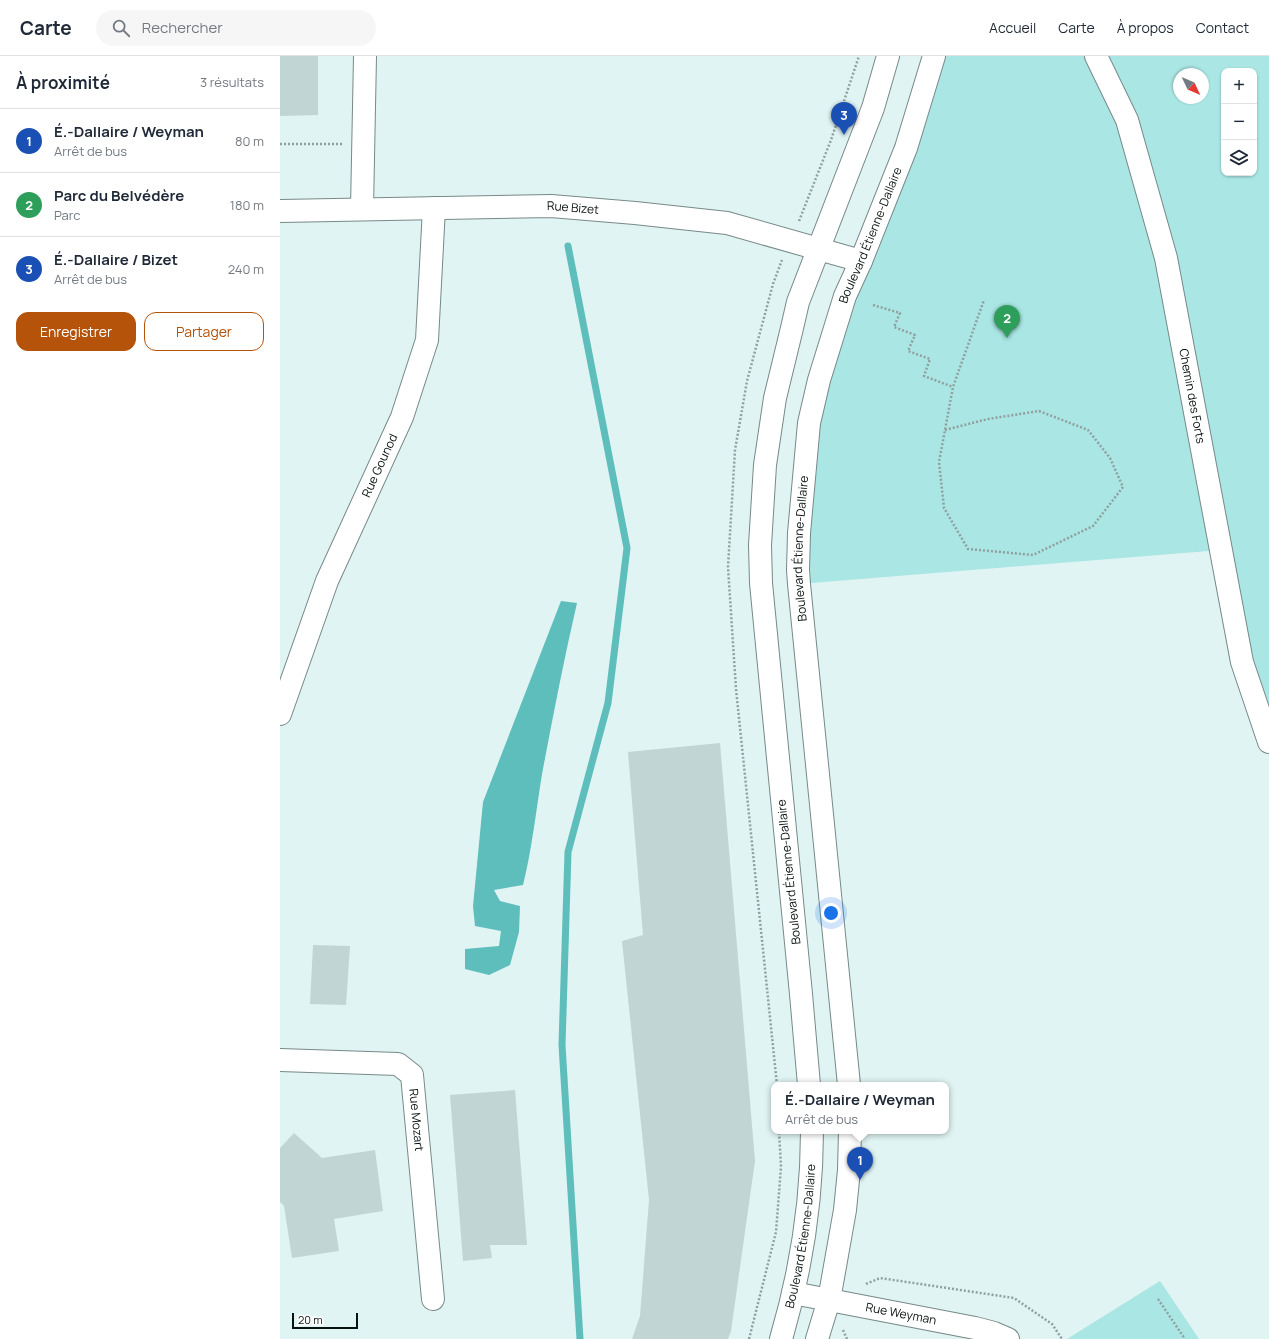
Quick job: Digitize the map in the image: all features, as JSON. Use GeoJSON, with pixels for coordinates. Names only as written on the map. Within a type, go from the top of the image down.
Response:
{"type":"FeatureCollection","features":[{"type":"Feature","properties":{"kind":"street"},"geometry":{"type":"LineString","coordinates":[[362,209],[365,56]]}},
{"type":"Feature","properties":{"kind":"street","name":"Boulevard Étienne-Dallaire"},"geometry":{"type":"LineString","coordinates":[[809,1082],[761,583],[760,546],[765,465],[775,398],[798,302],[873,108],[888,56]]}},
{"type":"Feature","properties":{"kind":"street","name":"Boulevard Étienne-Dallaire"},"geometry":{"type":"LineString","coordinates":[[849,1082],[815,755],[798,570],[799,533],[809,422],[819,380],[845,296],[906,148],[934,56]]}},
{"type":"Feature","properties":{"kind":"street","name":"Chemin des Forts"},"geometry":{"type":"LineString","coordinates":[[1096,56],[1127,120],[1166,258],[1242,662],[1269,742]]}},
{"type":"Feature","properties":{"kind":"street","name":"Rue Bizet"},"geometry":{"type":"LineString","coordinates":[[280,211],[550,206],[650,214],[727,223],[819,248],[860,261]]}},
{"type":"Feature","properties":{"kind":"street","name":"Rue Gounod"},"geometry":{"type":"LineString","coordinates":[[280,714],[327,581],[402,418],[427,340],[434,208]]}},
{"type":"Feature","properties":{"kind":"street","name":"Rue Mozart"},"geometry":{"type":"LineString","coordinates":[[280,1060],[398,1064],[412,1075],[434,1299]]}},
{"type":"Feature","properties":{"kind":"street","name":"Boulevard Étienne-Dallaire"},"geometry":{"type":"LineString","coordinates":[[780,1339],[793,1293],[805,1232],[809,1201],[812,1134]]}},
{"type":"Feature","properties":{"kind":"street"},"geometry":{"type":"LineString","coordinates":[[817,1339],[828,1300],[845,1210],[849,1170],[850,1134]]}},
{"type":"Feature","properties":{"kind":"street","name":"Rue Weyman"},"geometry":{"type":"LineString","coordinates":[[793,1293],[975,1328],[994,1333],[1008,1339]]}},
{"type":"Feature","properties":{"kind":"path"},"geometry":{"type":"LineString","coordinates":[[280,144],[342,144]]}},
{"type":"Feature","properties":{"kind":"path"},"geometry":{"type":"LineString","coordinates":[[945,430],[988,419],[1039,411],[1088,430],[1110,458],[1123,487],[1093,526],[1032,555],[968,549],[944,508],[939,462],[953,387],[984,300]]}},
{"type":"Feature","properties":{"kind":"path"},"geometry":{"type":"LineString","coordinates":[[873,305],[900,313],[894,327],[915,335],[908,351],[930,359],[924,376],[953,387]]}},
{"type":"Feature","properties":{"kind":"path"},"geometry":{"type":"LineString","coordinates":[[748,1339],[776,1232],[781,1167],[779,1134]]}},
{"type":"Feature","properties":{"kind":"path"},"geometry":{"type":"LineString","coordinates":[[860,1287],[880,1278],[1014,1298],[1052,1324],[1062,1339]]}},
{"type":"Feature","properties":{"kind":"path"},"geometry":{"type":"LineString","coordinates":[[1158,1299],[1185,1339]]}},
{"type":"Feature","properties":{"kind":"shaded area"},"geometry":{"type":"Polygon","coordinates":[[[934,56],[1269,56],[1269,728],[1221,550],[799,584],[809,423],[934,56]]]}},
{"type":"Feature","properties":{"kind":"shaded area"},"geometry":{"type":"Polygon","coordinates":[[[561,601],[577,603],[542,774],[523,885],[494,890],[500,901],[520,906],[519,932],[510,965],[489,975],[465,969],[465,949],[499,946],[501,931],[475,926],[473,906],[483,802],[561,601]]]}},
{"type":"Feature","properties":{"kind":"shaded area"},"geometry":{"type":"Polygon","coordinates":[[[1160,1281],[1199,1339],[1067,1339],[1160,1281]]]}},
{"type":"Feature","properties":{"kind":"building"},"geometry":{"type":"Polygon","coordinates":[[[280,56],[318,56],[318,115],[280,116],[280,56]]]}},
{"type":"Feature","properties":{"kind":"building"},"geometry":{"type":"Polygon","coordinates":[[[720,743],[755,1161],[731,1331],[728,1339],[632,1339],[640,1316],[649,1200],[622,941],[643,935],[628,752],[720,743]]]}},
{"type":"Feature","properties":{"kind":"building"},"geometry":{"type":"Polygon","coordinates":[[[313,945],[350,946],[346,1005],[310,1004],[313,945]]]}},
{"type":"Feature","properties":{"kind":"building"},"geometry":{"type":"Polygon","coordinates":[[[515,1090],[527,1245],[490,1245],[492,1258],[463,1261],[450,1095],[515,1090]]]}},
{"type":"Feature","properties":{"kind":"building"},"geometry":{"type":"Polygon","coordinates":[[[294,1133],[322,1158],[375,1150],[383,1211],[334,1219],[339,1251],[292,1258],[284,1206],[280,1202],[280,1148],[294,1133]]]}},
{"type":"Feature","properties":{"kind":"waterway"},"geometry":{"type":"LineString","coordinates":[[568,246],[627,548],[608,703],[568,852],[562,1045],[580,1339]]}},
{"type":"Feature","properties":{"kind":"place","name":"É.-Dallaire / Bizet"},"geometry":{"type":"Point","coordinates":[844,135]}},
{"type":"Feature","properties":{"kind":"place","name":"Parc du Belvédère"},"geometry":{"type":"Point","coordinates":[1007,338]}},
{"type":"Feature","properties":{"kind":"place","name":"É.-Dallaire / Weyman"},"geometry":{"type":"Point","coordinates":[860,1180]}}]}
